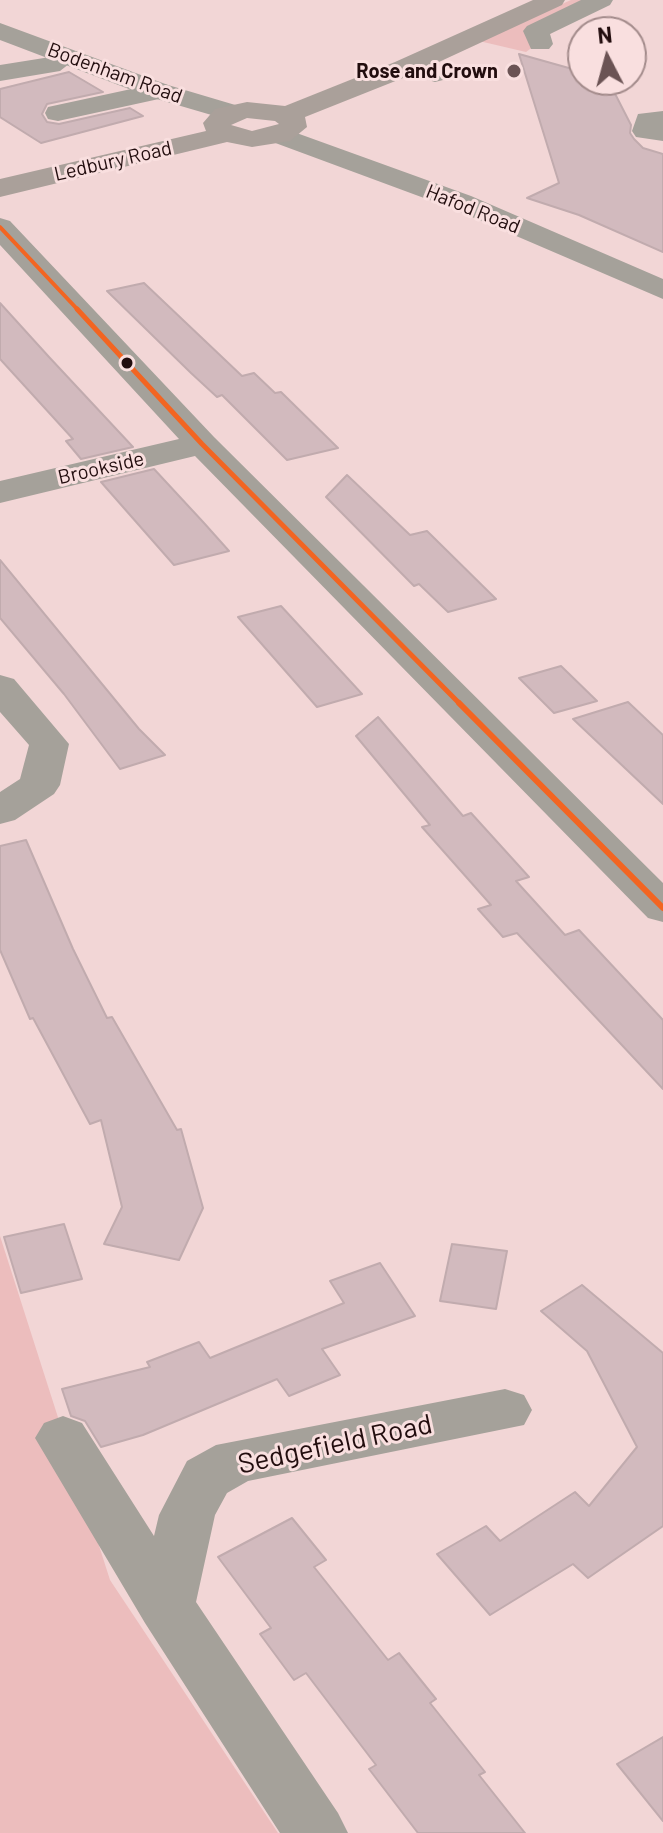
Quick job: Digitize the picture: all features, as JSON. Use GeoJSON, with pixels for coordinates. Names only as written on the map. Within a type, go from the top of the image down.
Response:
{"type":"FeatureCollection","features":[{"type":"Feature","properties":{"kind":"highway"},"geometry":{"type":"LineString","coordinates":[[283,125],[553,0]]}},
{"type":"Feature","properties":{"kind":"highway","name":"Ledbury Road"},"geometry":{"type":"LineString","coordinates":[[0,188],[230,123],[252,139],[283,125]]}},
{"type":"Feature","properties":{"kind":"street"},"geometry":{"type":"LineString","coordinates":[[540,44],[536,31],[601,0]]}},
{"type":"Feature","properties":{"kind":"street","name":"Bodenham Road"},"geometry":{"type":"LineString","coordinates":[[0,31],[159,91],[230,123]]}},
{"type":"Feature","properties":{"kind":"street"},"geometry":{"type":"LineString","coordinates":[[0,73],[51,65],[66,56]]}},
{"type":"Feature","properties":{"kind":"street"},"geometry":{"type":"LineString","coordinates":[[58,113],[159,91]]}},
{"type":"Feature","properties":{"kind":"street"},"geometry":{"type":"LineString","coordinates":[[663,119],[648,120],[646,131],[663,133]]}},
{"type":"Feature","properties":{"kind":"street","name":"Hafod Road"},"geometry":{"type":"LineString","coordinates":[[283,125],[663,290]]}},
{"type":"Feature","properties":{"kind":"street"},"geometry":{"type":"LineString","coordinates":[[0,227],[202,444],[663,908]]}},
{"type":"Feature","properties":{"kind":"street","name":"Brookside"},"geometry":{"type":"LineString","coordinates":[[0,492],[202,444]]}},
{"type":"Feature","properties":{"kind":"street"},"geometry":{"type":"LineString","coordinates":[[0,687],[49,744],[39,785],[0,811]]}},
{"type":"Feature","properties":{"kind":"street","name":"Sedgefield Road"},"geometry":{"type":"LineString","coordinates":[[166,1606],[187,1515],[207,1477],[236,1461],[505,1410]]}},
{"type":"Feature","properties":{"kind":"street"},"geometry":{"type":"LineString","coordinates":[[63,1438],[166,1606],[316,1833]]}},
{"type":"Feature","properties":{"kind":"lane"},"geometry":{"type":"LineString","coordinates":[[404,68],[440,79]]}},
{"type":"Feature","properties":{"kind":"shaded area"},"geometry":{"type":"Polygon","coordinates":[[[571,0],[596,0],[574,16],[567,16],[567,22],[526,52],[479,41],[571,0]]]}},
{"type":"Feature","properties":{"kind":"shaded area"},"geometry":{"type":"Polygon","coordinates":[[[0,1236],[110,1580],[278,1833],[0,1833],[0,1236]]]}},
{"type":"Feature","properties":{"kind":"building"},"geometry":{"type":"Polygon","coordinates":[[[519,54],[567,68],[567,96],[616,96],[631,125],[630,133],[634,139],[643,148],[663,154],[663,252],[579,215],[527,198],[559,183],[519,54]]]}},
{"type":"Feature","properties":{"kind":"building"},"geometry":{"type":"Polygon","coordinates":[[[69,72],[103,92],[47,104],[42,114],[47,122],[59,124],[130,108],[143,116],[41,143],[0,117],[0,89],[69,72]]]}},
{"type":"Feature","properties":{"kind":"building"},"geometry":{"type":"Polygon","coordinates":[[[144,283],[242,376],[254,373],[275,393],[281,392],[338,448],[287,460],[222,395],[217,397],[107,291],[144,283]]]}},
{"type":"Feature","properties":{"kind":"building"},"geometry":{"type":"Polygon","coordinates":[[[0,303],[133,447],[81,459],[66,441],[73,439],[0,359],[0,303]]]}},
{"type":"Feature","properties":{"kind":"building"},"geometry":{"type":"Polygon","coordinates":[[[154,469],[229,551],[174,565],[101,482],[154,469]]]}},
{"type":"Feature","properties":{"kind":"building"},"geometry":{"type":"Polygon","coordinates":[[[347,475],[410,535],[427,531],[496,599],[448,612],[419,584],[414,586],[326,497],[347,475]]]}},
{"type":"Feature","properties":{"kind":"building"},"geometry":{"type":"Polygon","coordinates":[[[0,560],[139,729],[165,755],[120,769],[64,694],[0,618],[0,560]]]}},
{"type":"Feature","properties":{"kind":"building"},"geometry":{"type":"Polygon","coordinates":[[[281,606],[362,694],[317,707],[238,617],[281,606]]]}},
{"type":"Feature","properties":{"kind":"building"},"geometry":{"type":"Polygon","coordinates":[[[561,666],[597,701],[554,713],[519,678],[561,666]]]}},
{"type":"Feature","properties":{"kind":"building"},"geometry":{"type":"Polygon","coordinates":[[[628,702],[663,735],[663,804],[573,719],[628,702]]]}},
{"type":"Feature","properties":{"kind":"building"},"geometry":{"type":"Polygon","coordinates":[[[378,717],[463,816],[471,813],[529,877],[516,881],[565,935],[579,930],[663,1020],[663,1089],[517,933],[503,937],[478,909],[491,905],[422,827],[430,825],[356,736],[378,717]]]}},
{"type":"Feature","properties":{"kind":"building"},"geometry":{"type":"Polygon","coordinates":[[[26,840],[107,1018],[112,1017],[177,1130],[181,1129],[203,1208],[179,1260],[104,1244],[122,1207],[101,1120],[90,1124],[33,1018],[30,1019],[0,950],[0,846],[26,840]]]}},
{"type":"Feature","properties":{"kind":"building"},"geometry":{"type":"Polygon","coordinates":[[[64,1224],[82,1279],[21,1293],[4,1237],[64,1224]]]}},
{"type":"Feature","properties":{"kind":"building"},"geometry":{"type":"Polygon","coordinates":[[[452,1244],[507,1251],[496,1309],[440,1301],[452,1244]]]}},
{"type":"Feature","properties":{"kind":"building"},"geometry":{"type":"Polygon","coordinates":[[[380,1263],[415,1316],[322,1349],[340,1375],[289,1396],[277,1379],[143,1435],[101,1447],[85,1421],[71,1416],[62,1389],[150,1367],[147,1362],[199,1342],[210,1358],[344,1303],[330,1281],[380,1263]]]}},
{"type":"Feature","properties":{"kind":"building"},"geometry":{"type":"Polygon","coordinates":[[[582,1285],[663,1353],[663,1526],[588,1578],[573,1564],[490,1615],[437,1554],[486,1526],[500,1541],[575,1492],[589,1506],[637,1447],[587,1351],[541,1311],[582,1285]]]}},
{"type":"Feature","properties":{"kind":"building"},"geometry":{"type":"Polygon","coordinates":[[[292,1518],[326,1560],[314,1567],[388,1660],[399,1653],[436,1699],[430,1703],[485,1772],[479,1775],[525,1833],[418,1833],[369,1769],[376,1765],[306,1673],[294,1680],[260,1634],[271,1628],[218,1557],[292,1518]]]}},
{"type":"Feature","properties":{"kind":"building"},"geometry":{"type":"Polygon","coordinates":[[[663,1737],[663,1821],[617,1764],[663,1737]]]}},
{"type":"Feature","properties":{"kind":"transit line"},"geometry":{"type":"LineString","coordinates":[[0,227],[202,444],[663,908]]}},
{"type":"Feature","properties":{"kind":"place","name":"Rose and Crown"},"geometry":{"type":"Point","coordinates":[514,71]}}]}
